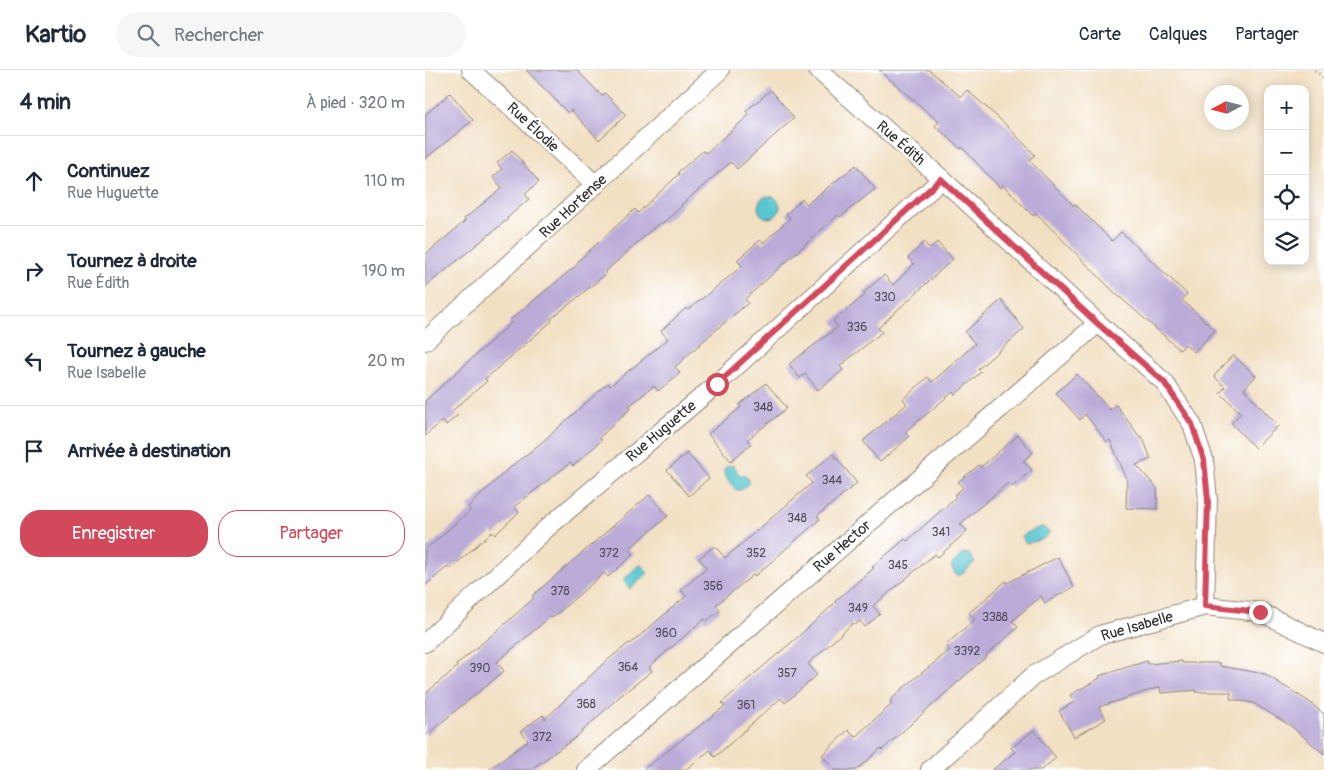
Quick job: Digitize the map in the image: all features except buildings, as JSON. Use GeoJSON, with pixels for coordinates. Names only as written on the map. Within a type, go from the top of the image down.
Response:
{"type":"FeatureCollection","features":[{"type":"Feature","properties":{"kind":"street","name":"Rue Élodie"},"geometry":{"type":"LineString","coordinates":[[471,70],[596,185]]}},
{"type":"Feature","properties":{"kind":"street","name":"Rue Hortense"},"geometry":{"type":"LineString","coordinates":[[425,341],[720,70]]}},
{"type":"Feature","properties":{"kind":"street","name":"Rue Édith"},"geometry":{"type":"LineString","coordinates":[[817,70],[941,179],[1164,382],[1192,424],[1204,460],[1208,500],[1205,606]]}},
{"type":"Feature","properties":{"kind":"street","name":"Rue Huguette"},"geometry":{"type":"LineString","coordinates":[[425,643],[547,528],[717,384],[941,179]]}},
{"type":"Feature","properties":{"kind":"street","name":"Rue Hector"},"geometry":{"type":"LineString","coordinates":[[586,770],[1097,323]]}},
{"type":"Feature","properties":{"kind":"street","name":"Rue Isabelle"},"geometry":{"type":"LineString","coordinates":[[930,770],[1033,676],[1099,635],[1205,606],[1260,612],[1324,643]]}},
{"type":"Feature","properties":{"kind":"path"},"geometry":{"type":"LineString","coordinates":[[1315,70],[1324,78]]}},
{"type":"Feature","properties":{"kind":"water"},"geometry":{"type":"Polygon","coordinates":[[[769,196],[779,203],[780,207],[773,217],[769,218],[759,211],[758,207],[765,197],[769,196]]]}},
{"type":"Feature","properties":{"kind":"water"},"geometry":{"type":"Polygon","coordinates":[[[733,465],[738,474],[745,475],[750,482],[741,490],[736,490],[724,475],[724,469],[727,466],[733,465]]]}},
{"type":"Feature","properties":{"kind":"water"},"geometry":{"type":"Polygon","coordinates":[[[1043,527],[1049,532],[1044,538],[1026,543],[1021,536],[1034,529],[1043,527]]]}},
{"type":"Feature","properties":{"kind":"water"},"geometry":{"type":"Polygon","coordinates":[[[963,553],[969,554],[975,562],[961,575],[956,575],[952,564],[963,553]]]}},
{"type":"Feature","properties":{"kind":"water"},"geometry":{"type":"Polygon","coordinates":[[[640,564],[648,573],[630,589],[623,580],[640,564]]]}},
{"type":"Feature","properties":{"kind":"route"},"geometry":{"type":"LineString","coordinates":[[717,384],[941,179],[1164,382],[1192,424],[1204,460],[1208,500],[1205,606],[1260,612]]}}]}
